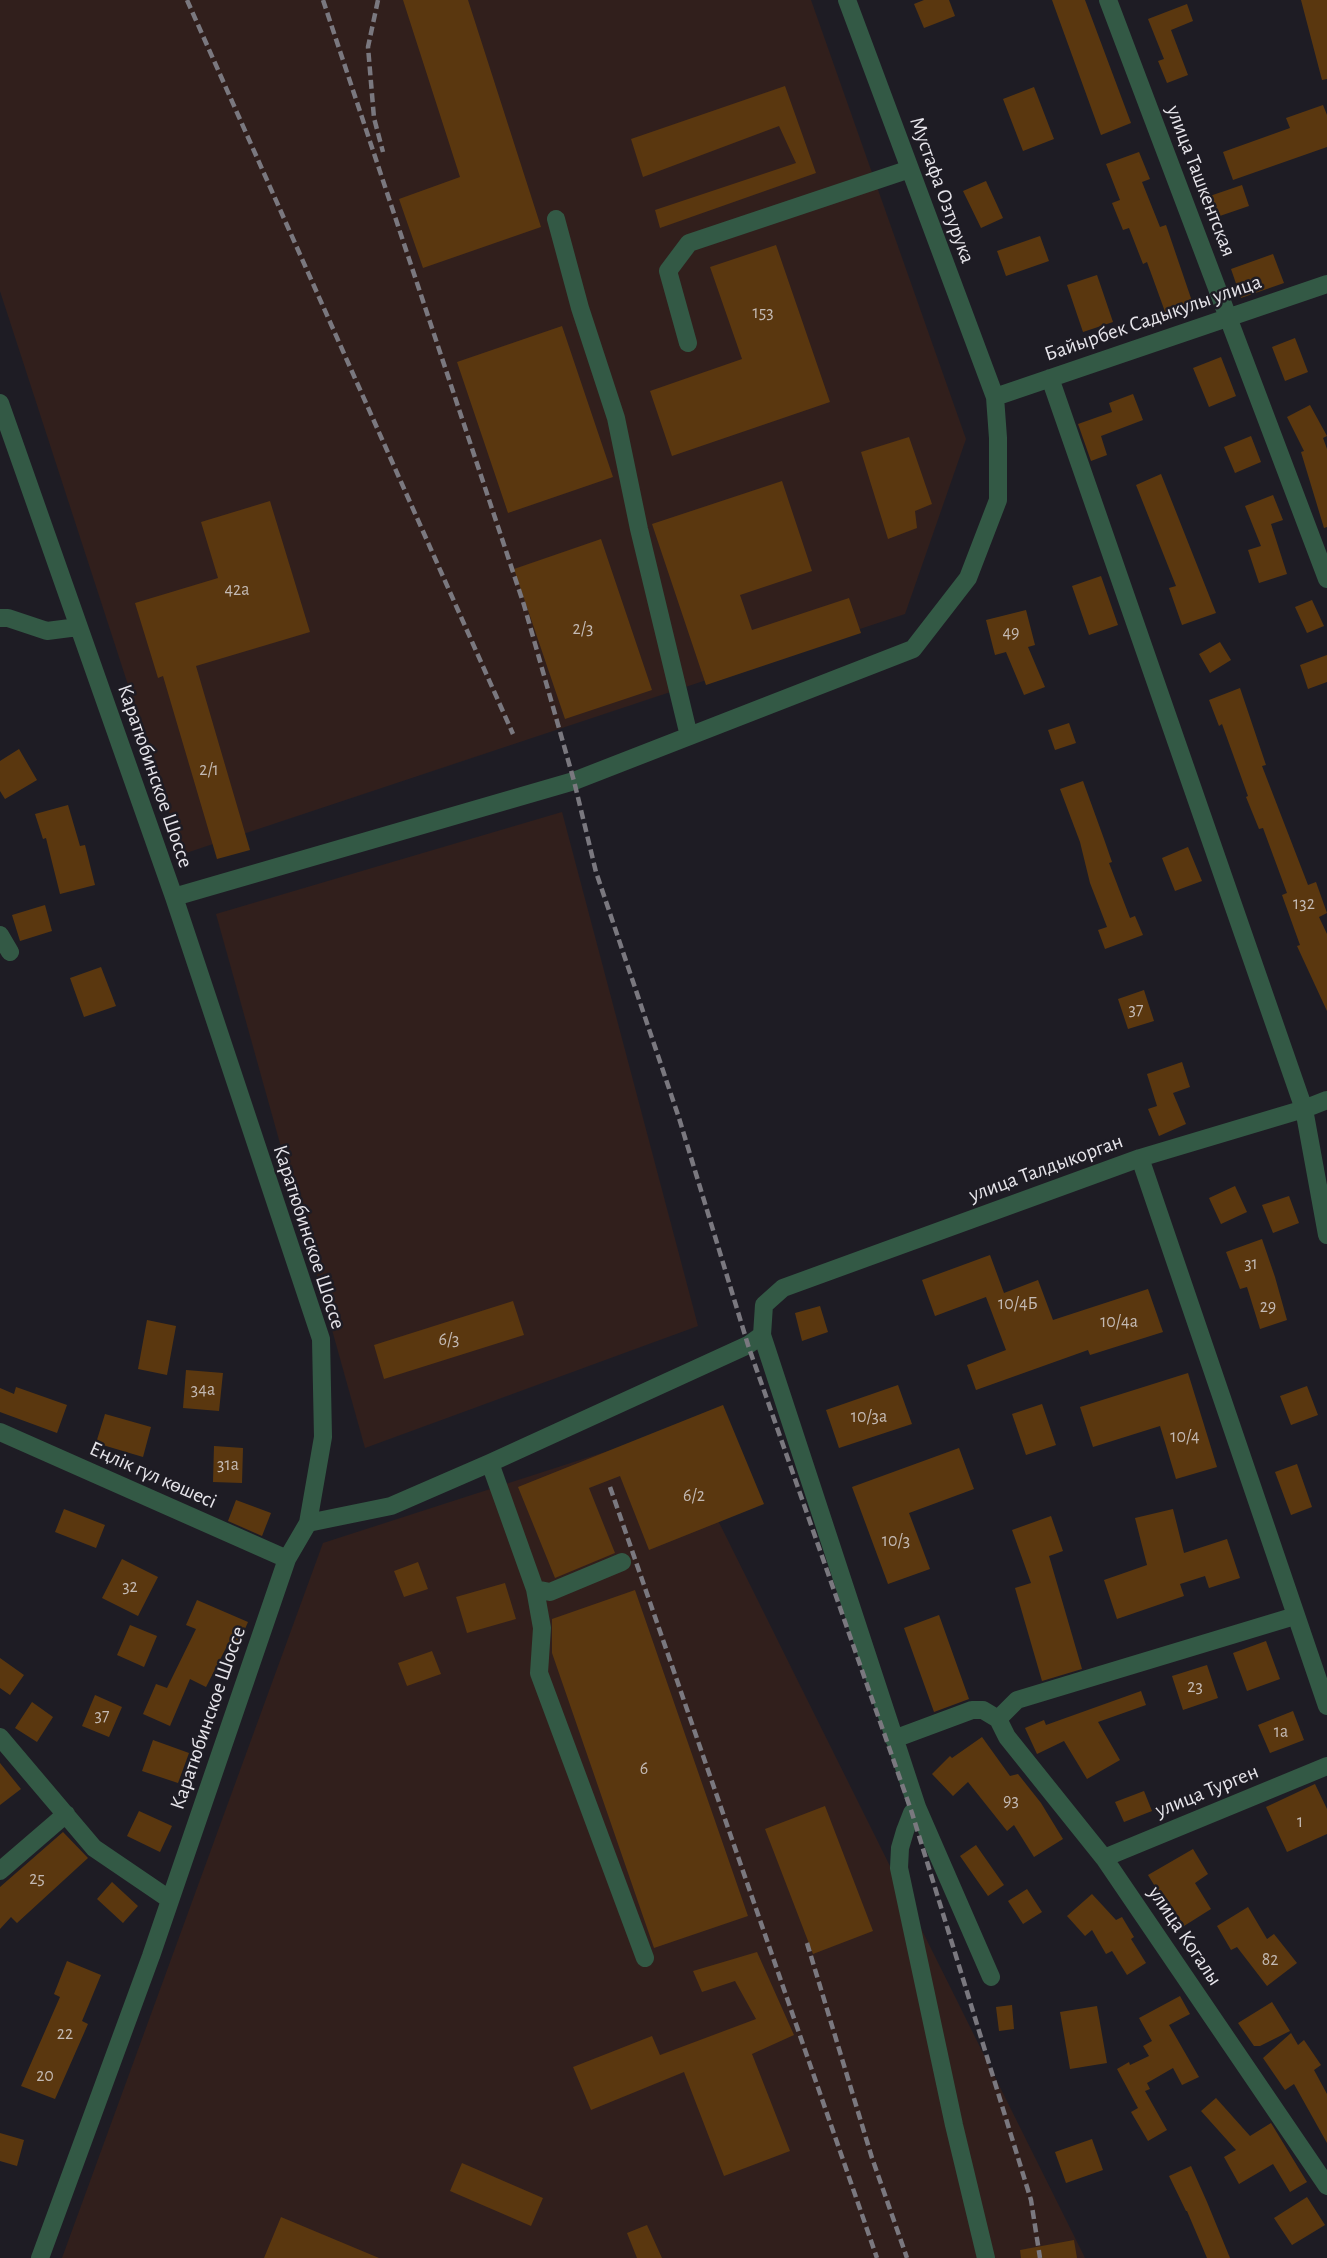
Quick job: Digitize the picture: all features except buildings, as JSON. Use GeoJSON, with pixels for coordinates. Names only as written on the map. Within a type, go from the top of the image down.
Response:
{"type":"FeatureCollection","features":[{"type":"Feature","properties":{"kind":"street","name":"Мустафа Озтурука"},"geometry":{"type":"LineString","coordinates":[[174,897],[573,781],[913,649],[968,578],[998,500],[998,438],[995,397],[847,0]]}},
{"type":"Feature","properties":{"kind":"street","name":"улица Ташкентская"},"geometry":{"type":"LineString","coordinates":[[1108,0],[1327,579]]}},
{"type":"Feature","properties":{"kind":"street"},"geometry":{"type":"LineString","coordinates":[[688,343],[668,271],[689,243],[910,169]]}},
{"type":"Feature","properties":{"kind":"street"},"geometry":{"type":"LineString","coordinates":[[556,219],[580,308],[616,418],[639,530],[689,736]]}},
{"type":"Feature","properties":{"kind":"street","name":"Байырбек Садыкулы улица"},"geometry":{"type":"LineString","coordinates":[[995,397],[1327,284]]}},
{"type":"Feature","properties":{"kind":"street"},"geometry":{"type":"LineString","coordinates":[[1050,378],[1304,1109],[1327,1235]]}},
{"type":"Feature","properties":{"kind":"street","name":"Каратюбинское Шоссе"},"geometry":{"type":"LineString","coordinates":[[0,403],[174,897],[321,1339],[323,1437],[308,1523],[287,1560],[151,1956],[40,2258]]}},
{"type":"Feature","properties":{"kind":"street"},"geometry":{"type":"LineString","coordinates":[[3,613],[47,631],[78,627]]}},
{"type":"Feature","properties":{"kind":"street"},"geometry":{"type":"LineString","coordinates":[[0,935],[10,952]]}},
{"type":"Feature","properties":{"kind":"street","name":"улица Талдыкорган"},"geometry":{"type":"LineString","coordinates":[[762,1335],[764,1305],[783,1288],[1140,1158],[1327,1100]]}},
{"type":"Feature","properties":{"kind":"street"},"geometry":{"type":"LineString","coordinates":[[1140,1158],[1327,1706]]}},
{"type":"Feature","properties":{"kind":"street"},"geometry":{"type":"LineString","coordinates":[[308,1523],[391,1506],[748,1345],[762,1335],[916,1807],[991,1977]]}},
{"type":"Feature","properties":{"kind":"street","name":"Еңлік гүл көшесі"},"geometry":{"type":"LineString","coordinates":[[0,1432],[287,1560]]}},
{"type":"Feature","properties":{"kind":"street"},"geometry":{"type":"LineString","coordinates":[[490,1463],[536,1589],[542,1628],[539,1673],[645,1958]]}},
{"type":"Feature","properties":{"kind":"street"},"geometry":{"type":"LineString","coordinates":[[536,1589],[550,1592],[622,1562]]}},
{"type":"Feature","properties":{"kind":"street"},"geometry":{"type":"LineString","coordinates":[[894,1739],[972,1710],[983,1710],[998,1719],[1017,1700],[1295,1616]]}},
{"type":"Feature","properties":{"kind":"street","name":"улица Когалы"},"geometry":{"type":"LineString","coordinates":[[998,1719],[1007,1737],[1104,1858],[1327,2186]]}},
{"type":"Feature","properties":{"kind":"street"},"geometry":{"type":"LineString","coordinates":[[0,1737],[94,1848],[169,1899]]}},
{"type":"Feature","properties":{"kind":"street","name":"улица Турген"},"geometry":{"type":"LineString","coordinates":[[1104,1858],[1327,1766]]}},
{"type":"Feature","properties":{"kind":"street"},"geometry":{"type":"LineString","coordinates":[[916,1807],[900,1848],[899,1868],[954,2125],[986,2258]]}},
{"type":"Feature","properties":{"kind":"street"},"geometry":{"type":"LineString","coordinates":[[0,1871],[66,1814]]}},
{"type":"Feature","properties":{"kind":"shaded area"},"geometry":{"type":"Polygon","coordinates":[[[0,0],[811,0],[966,439],[905,614],[183,854],[0,291],[0,0]]]}},
{"type":"Feature","properties":{"kind":"shaded area"},"geometry":{"type":"Polygon","coordinates":[[[562,812],[698,1326],[365,1448],[216,914],[562,812]]]}},
{"type":"Feature","properties":{"kind":"shaded area"},"geometry":{"type":"Polygon","coordinates":[[[673,1430],[1085,2258],[62,2258],[323,1543],[673,1430]]]}},
{"type":"Feature","properties":{"kind":"railway"},"geometry":{"type":"LineString","coordinates":[[187,0],[513,734]]}},
{"type":"Feature","properties":{"kind":"railway"},"geometry":{"type":"LineString","coordinates":[[323,0],[524,605],[574,781],[596,872],[679,1118],[748,1345],[912,1813],[1031,2200],[1040,2258]]}},
{"type":"Feature","properties":{"kind":"railway"},"geometry":{"type":"LineString","coordinates":[[378,0],[368,47],[374,118],[383,152]]}},
{"type":"Feature","properties":{"kind":"railway"},"geometry":{"type":"LineString","coordinates":[[610,1487],[877,2258]]}},
{"type":"Feature","properties":{"kind":"railway"},"geometry":{"type":"LineString","coordinates":[[807,1943],[872,2158],[907,2258]]}}]}
